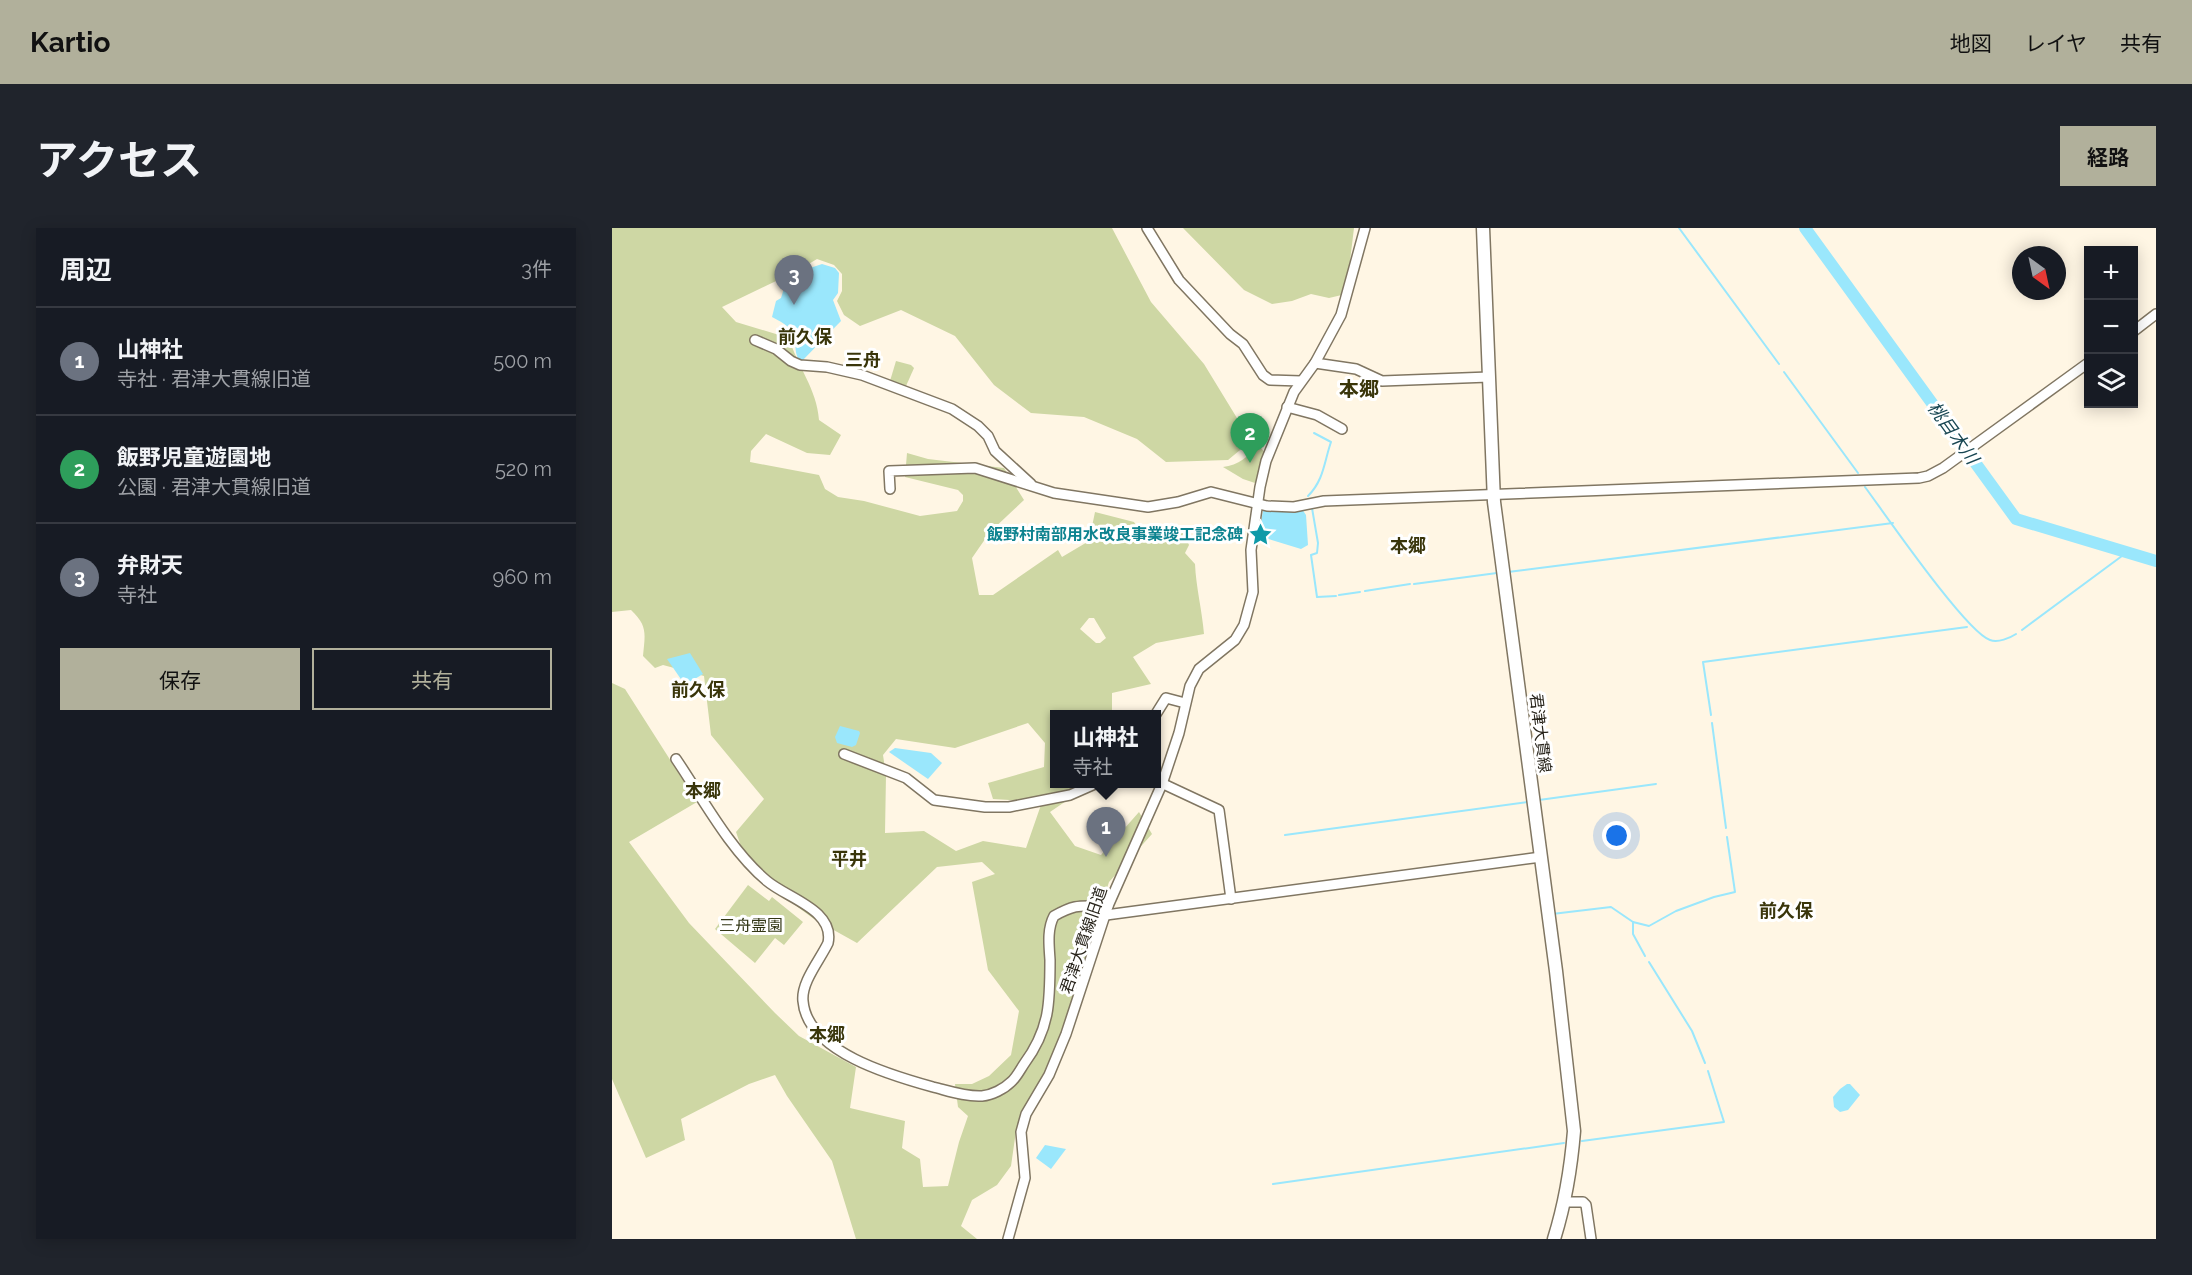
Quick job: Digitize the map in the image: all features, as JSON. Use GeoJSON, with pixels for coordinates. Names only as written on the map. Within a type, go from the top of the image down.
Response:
{"type":"FeatureCollection","features":[{"type":"Feature","properties":{"kind":"main road","name":"君津大貫線"},"geometry":{"type":"LineString","coordinates":[[1483,228],[1493,494],[1556,971],[1574,1131],[1565,1202],[1554,1239]]}},
{"type":"Feature","properties":{"kind":"street"},"geometry":{"type":"LineString","coordinates":[[1147,228],[1179,280],[1230,334],[1244,344],[1263,375],[1270,380],[1301,381]]}},
{"type":"Feature","properties":{"kind":"street","name":"君津大貫線旧道"},"geometry":{"type":"LineString","coordinates":[[1161,778],[1179,734],[1190,686],[1199,669],[1235,640],[1244,626],[1253,592],[1251,550],[1266,461],[1287,407],[1301,381],[1315,363],[1341,315],[1365,228]]}},
{"type":"Feature","properties":{"kind":"street"},"geometry":{"type":"LineString","coordinates":[[2138,327],[2156,314]]}},
{"type":"Feature","properties":{"kind":"street"},"geometry":{"type":"LineString","coordinates":[[755,340],[770,345],[800,365],[826,367],[862,375],[952,409],[978,426],[988,436],[995,451],[1033,486]]}},
{"type":"Feature","properties":{"kind":"street"},"geometry":{"type":"LineString","coordinates":[[1315,363],[1356,369],[1382,381],[1489,377]]}},
{"type":"Feature","properties":{"kind":"street"},"geometry":{"type":"LineString","coordinates":[[890,489],[889,471],[975,468],[1054,493],[1141,506],[1160,506],[1211,492],[1258,504],[1294,507],[1324,501],[1912,479],[1935,472],[1966,452],[2084,366]]}},
{"type":"Feature","properties":{"kind":"street"},"geometry":{"type":"LineString","coordinates":[[1287,407],[1317,415],[1342,429]]}},
{"type":"Feature","properties":{"kind":"street"},"geometry":{"type":"LineString","coordinates":[[1158,710],[1166,698],[1185,703]]}},
{"type":"Feature","properties":{"kind":"street"},"geometry":{"type":"LineString","coordinates":[[844,754],[906,778],[934,800],[985,807],[1009,807],[1070,795],[1085,788]]}},
{"type":"Feature","properties":{"kind":"street"},"geometry":{"type":"LineString","coordinates":[[676,759],[751,867],[770,884],[819,915],[827,926],[828,943],[803,995],[806,1013],[820,1035],[835,1047],[878,1070],[965,1095],[993,1094],[1011,1083],[1037,1045],[1048,1017],[1050,999],[1049,931],[1054,916],[1071,906],[1079,905],[1107,911],[1231,899],[1541,857]]}},
{"type":"Feature","properties":{"kind":"street"},"geometry":{"type":"LineString","coordinates":[[1161,784],[1219,810],[1231,899]]}},
{"type":"Feature","properties":{"kind":"street","name":"君津大貫線旧道"},"geometry":{"type":"LineString","coordinates":[[1008,1239],[1025,1178],[1021,1132],[1026,1114],[1049,1075],[1066,1034],[1107,911],[1157,788]]}},
{"type":"Feature","properties":{"kind":"street"},"geometry":{"type":"LineString","coordinates":[[1565,1202],[1582,1202],[1586,1205],[1591,1239]]}},
{"type":"Feature","properties":{"kind":"green space"},"geometry":{"type":"Polygon","coordinates":[[[612,228],[1112,228],[1151,302],[1204,364],[1251,441],[1228,460],[1166,462],[1137,439],[1084,417],[1031,413],[994,385],[955,336],[901,310],[860,326],[844,315],[837,301],[842,291],[842,274],[834,265],[817,259],[722,307],[736,322],[789,338],[815,398],[819,420],[841,435],[830,455],[807,453],[766,434],[751,451],[750,462],[819,475],[825,489],[838,497],[864,501],[920,516],[957,511],[963,501],[963,495],[958,490],[905,477],[907,453],[928,459],[1004,468],[1024,500],[990,532],[972,558],[979,595],[993,595],[1058,550],[1062,557],[1089,541],[1095,512],[1134,522],[1144,538],[1182,529],[1189,545],[1185,553],[1195,564],[1204,634],[1156,643],[1133,657],[1151,684],[1112,693],[1112,710],[1050,710],[1050,788],[1085,788],[1050,812],[1075,846],[1101,855],[1139,812],[1152,834],[1109,882],[1055,1054],[1032,1094],[1016,1131],[1011,1166],[997,1185],[972,1200],[961,1226],[977,1239],[856,1239],[832,1161],[775,1075],[749,1084],[681,1119],[685,1140],[646,1158],[612,1079],[612,683],[625,689],[697,802],[629,842],[689,923],[775,1013],[799,1036],[856,1067],[850,1108],[905,1121],[902,1148],[920,1159],[923,1187],[948,1186],[968,1116],[958,1107],[955,1084],[972,1084],[989,1076],[1011,1055],[1019,1011],[988,970],[972,882],[995,874],[982,862],[937,867],[857,943],[814,919],[750,872],[736,832],[764,799],[711,735],[704,676],[663,665],[655,668],[643,656],[643,626],[631,610],[612,612],[612,228]],[[1089,618],[1080,629],[1096,643],[1100,643],[1106,638],[1094,618],[1089,618]],[[1028,723],[955,748],[896,739],[883,755],[886,775],[885,833],[924,831],[956,851],[983,841],[1026,848],[1042,802],[993,799],[988,783],[1044,767],[1045,743],[1028,723]]]}},
{"type":"Feature","properties":{"kind":"green space"},"geometry":{"type":"Polygon","coordinates":[[[1183,228],[1354,228],[1346,294],[1329,298],[1311,294],[1292,301],[1272,304],[1244,290],[1183,228]]]}},
{"type":"Feature","properties":{"kind":"green space"},"geometry":{"type":"Polygon","coordinates":[[[896,361],[914,368],[906,386],[890,381],[896,361]]]}},
{"type":"Feature","properties":{"kind":"green space"},"geometry":{"type":"Polygon","coordinates":[[[1257,443],[1266,454],[1258,482],[1243,479],[1223,467],[1243,460],[1257,443]]]}},
{"type":"Feature","properties":{"kind":"green space","name":"三舟霊園"},"geometry":{"type":"Polygon","coordinates":[[[748,885],[769,901],[772,897],[803,922],[784,945],[775,938],[755,963],[715,929],[748,885]]]}},
{"type":"Feature","properties":{"kind":"water"},"geometry":{"type":"Polygon","coordinates":[[[822,264],[835,268],[839,273],[838,293],[833,300],[841,321],[801,362],[797,356],[792,332],[772,317],[776,301],[781,298],[786,282],[822,264]]]}},
{"type":"Feature","properties":{"kind":"water"},"geometry":{"type":"Polygon","coordinates":[[[1302,509],[1306,515],[1308,545],[1301,549],[1262,537],[1263,533],[1259,532],[1263,511],[1302,509]]]}},
{"type":"Feature","properties":{"kind":"water"},"geometry":{"type":"Polygon","coordinates":[[[690,653],[703,674],[685,685],[667,659],[690,653]]]}},
{"type":"Feature","properties":{"kind":"water"},"geometry":{"type":"Polygon","coordinates":[[[840,726],[859,731],[856,745],[852,747],[837,743],[835,737],[840,726]]]}},
{"type":"Feature","properties":{"kind":"water"},"geometry":{"type":"Polygon","coordinates":[[[895,748],[931,753],[942,763],[928,779],[889,752],[895,748]]]}},
{"type":"Feature","properties":{"kind":"water"},"geometry":{"type":"Polygon","coordinates":[[[1847,1084],[1850,1084],[1860,1095],[1848,1110],[1840,1112],[1834,1107],[1833,1097],[1847,1084]]]}},
{"type":"Feature","properties":{"kind":"water"},"geometry":{"type":"Polygon","coordinates":[[[1045,1145],[1066,1149],[1051,1169],[1036,1158],[1045,1145]]]}},
{"type":"Feature","properties":{"kind":"waterway"},"geometry":{"type":"LineString","coordinates":[[1679,228],[1779,364]]}},
{"type":"Feature","properties":{"kind":"waterway","name":"桃目木川"},"geometry":{"type":"LineString","coordinates":[[1805,228],[2016,519],[2156,561]]}},
{"type":"Feature","properties":{"kind":"waterway"},"geometry":{"type":"LineString","coordinates":[[1784,372],[1858,473]]}},
{"type":"Feature","properties":{"kind":"waterway"},"geometry":{"type":"LineString","coordinates":[[1308,496],[1320,477],[1331,442],[1314,433]]}},
{"type":"Feature","properties":{"kind":"waterway"},"geometry":{"type":"LineString","coordinates":[[1865,487],[1963,617],[1993,641],[2004,640],[2016,634]]}},
{"type":"Feature","properties":{"kind":"waterway"},"geometry":{"type":"LineString","coordinates":[[1312,508],[1318,543],[1317,553],[1311,555],[1317,597],[1336,596]]}},
{"type":"Feature","properties":{"kind":"waterway"},"geometry":{"type":"LineString","coordinates":[[1508,572],[1893,523]]}},
{"type":"Feature","properties":{"kind":"waterway"},"geometry":{"type":"LineString","coordinates":[[2022,630],[2126,553]]}},
{"type":"Feature","properties":{"kind":"waterway"},"geometry":{"type":"LineString","coordinates":[[1414,584],[1497,573]]}},
{"type":"Feature","properties":{"kind":"waterway"},"geometry":{"type":"LineString","coordinates":[[1365,591],[1410,584]]}},
{"type":"Feature","properties":{"kind":"waterway"},"geometry":{"type":"LineString","coordinates":[[1339,595],[1360,592]]}},
{"type":"Feature","properties":{"kind":"waterway"},"geometry":{"type":"LineString","coordinates":[[1711,715],[1703,662],[1967,627]]}},
{"type":"Feature","properties":{"kind":"waterway"},"geometry":{"type":"LineString","coordinates":[[1712,723],[1726,828]]}},
{"type":"Feature","properties":{"kind":"waterway"},"geometry":{"type":"LineString","coordinates":[[1539,800],[1656,784]]}},
{"type":"Feature","properties":{"kind":"waterway"},"geometry":{"type":"LineString","coordinates":[[1285,835],[1527,802]]}},
{"type":"Feature","properties":{"kind":"waterway"},"geometry":{"type":"LineString","coordinates":[[1645,956],[1633,934],[1633,922],[1649,926],[1676,911],[1735,892],[1727,837]]}},
{"type":"Feature","properties":{"kind":"waterway"},"geometry":{"type":"LineString","coordinates":[[1552,914],[1611,907],[1633,922]]}},
{"type":"Feature","properties":{"kind":"waterway"},"geometry":{"type":"LineString","coordinates":[[1649,962],[1692,1031],[1705,1063]]}},
{"type":"Feature","properties":{"kind":"waterway"},"geometry":{"type":"LineString","coordinates":[[1582,1141],[1724,1122],[1708,1071]]}},
{"type":"Feature","properties":{"kind":"waterway"},"geometry":{"type":"LineString","coordinates":[[1273,1184],[1564,1143]]}},
{"type":"Feature","properties":{"kind":"place","name":"弁財天"},"geometry":{"type":"Point","coordinates":[794,305]}},
{"type":"Feature","properties":{"kind":"place","name":"飯野児童遊園地"},"geometry":{"type":"Point","coordinates":[1250,463]}},
{"type":"Feature","properties":{"kind":"place","name":"飯野村南部用水改良事業竣工記念碑"},"geometry":{"type":"Point","coordinates":[1261,534]}},
{"type":"Feature","properties":{"kind":"place","name":"山神社"},"geometry":{"type":"Point","coordinates":[1106,857]}},
{"type":"Feature","properties":{"kind":"district","name":"前久保"},"geometry":{"type":"Point","coordinates":[805,337]}},
{"type":"Feature","properties":{"kind":"district","name":"三舟"},"geometry":{"type":"Point","coordinates":[863,360]}},
{"type":"Feature","properties":{"kind":"district","name":"本郷"},"geometry":{"type":"Point","coordinates":[1359,389]}},
{"type":"Feature","properties":{"kind":"district","name":"本郷"},"geometry":{"type":"Point","coordinates":[1408,546]}},
{"type":"Feature","properties":{"kind":"district","name":"前久保"},"geometry":{"type":"Point","coordinates":[698,690]}},
{"type":"Feature","properties":{"kind":"district","name":"本郷"},"geometry":{"type":"Point","coordinates":[703,791]}},
{"type":"Feature","properties":{"kind":"district","name":"平井"},"geometry":{"type":"Point","coordinates":[849,859]}},
{"type":"Feature","properties":{"kind":"district","name":"前久保"},"geometry":{"type":"Point","coordinates":[1786,911]}},
{"type":"Feature","properties":{"kind":"district","name":"本郷"},"geometry":{"type":"Point","coordinates":[827,1035]}}]}
